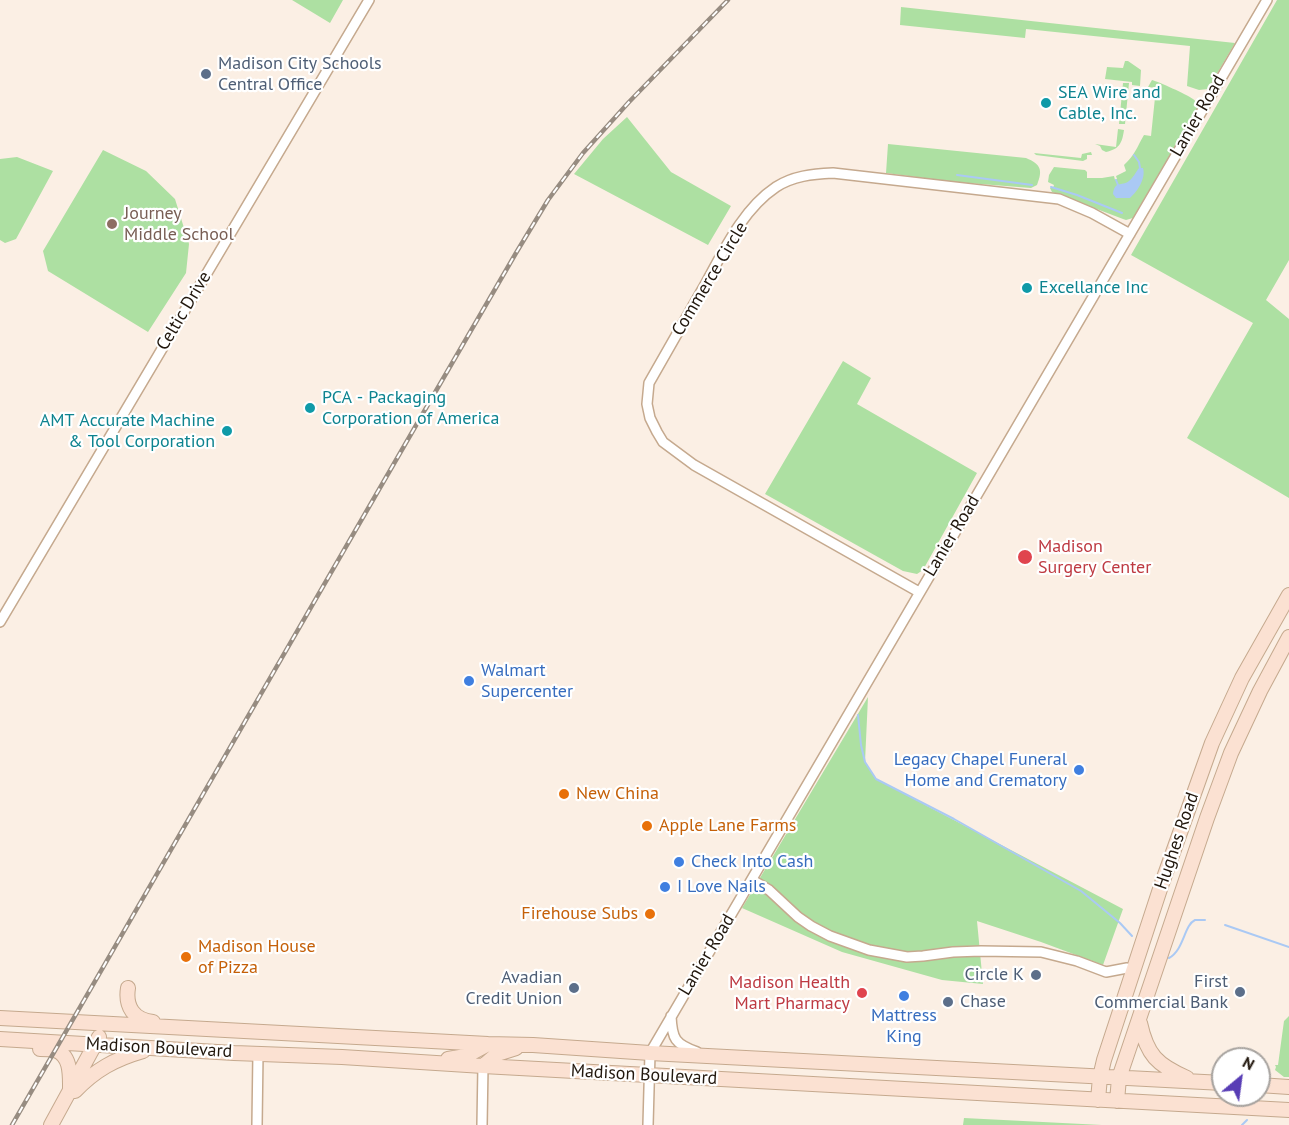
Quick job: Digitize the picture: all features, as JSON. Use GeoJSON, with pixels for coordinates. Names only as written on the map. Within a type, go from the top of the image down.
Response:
{"type":"FeatureCollection","features":[{"type":"Feature","properties":{"kind":"main road","name":"Hughes Road"},"geometry":{"type":"LineString","coordinates":[[1098,1100],[1104,1060],[1156,901],[1212,743],[1242,678],[1289,596]]}},
{"type":"Feature","properties":{"kind":"main road","name":"Hughes Road"},"geometry":{"type":"LineString","coordinates":[[1117,1101],[1119,1078],[1231,753],[1289,637]]}},
{"type":"Feature","properties":{"kind":"main road"},"geometry":{"type":"LineString","coordinates":[[1060,1075],[1086,1071],[1095,1062],[1128,968],[1156,901]]}},
{"type":"Feature","properties":{"kind":"main road"},"geometry":{"type":"LineString","coordinates":[[128,988],[128,1004],[140,1019],[147,1022],[221,1029]]}},
{"type":"Feature","properties":{"kind":"main road","name":"Madison Boulevard"},"geometry":{"type":"LineString","coordinates":[[0,1018],[1211,1083]]}},
{"type":"Feature","properties":{"kind":"main road"},"geometry":{"type":"LineString","coordinates":[[1139,1021],[1143,1040],[1150,1053],[1161,1065],[1194,1082]]}},
{"type":"Feature","properties":{"kind":"main road"},"geometry":{"type":"LineString","coordinates":[[51,1125],[106,1024]]}},
{"type":"Feature","properties":{"kind":"main road"},"geometry":{"type":"LineString","coordinates":[[0,1040],[18,1046],[56,1050],[63,1055],[70,1073],[69,1092]]}},
{"type":"Feature","properties":{"kind":"main road","name":"Madison Boulevard"},"geometry":{"type":"LineString","coordinates":[[0,1040],[1289,1110]]}},
{"type":"Feature","properties":{"kind":"main road"},"geometry":{"type":"LineString","coordinates":[[426,1062],[466,1056],[488,1044]]}},
{"type":"Feature","properties":{"kind":"main road"},"geometry":{"type":"LineString","coordinates":[[483,1066],[497,1054],[533,1045]]}},
{"type":"Feature","properties":{"kind":"main road"},"geometry":{"type":"LineString","coordinates":[[62,1106],[90,1076],[102,1067],[129,1055],[155,1048]]}},
{"type":"Feature","properties":{"kind":"main road"},"geometry":{"type":"LineString","coordinates":[[854,1086],[855,1064]]}},
{"type":"Feature","properties":{"kind":"main road"},"geometry":{"type":"LineString","coordinates":[[1271,1086],[1289,1088]]}},
{"type":"Feature","properties":{"kind":"street","name":"Celtic Drive"},"geometry":{"type":"LineString","coordinates":[[0,622],[369,0]]}},
{"type":"Feature","properties":{"kind":"street","name":"Lanier Road"},"geometry":{"type":"LineString","coordinates":[[648,1125],[650,1053],[1267,0]]}},
{"type":"Feature","properties":{"kind":"street","name":"Commerce Circle"},"geometry":{"type":"LineString","coordinates":[[919,592],[694,465],[663,442],[650,418],[647,404],[650,383],[736,229],[759,202],[775,188],[792,178],[832,173],[1059,199],[1092,213],[1130,234]]}},
{"type":"Feature","properties":{"kind":"street"},"geometry":{"type":"LineString","coordinates":[[752,880],[769,890],[811,926],[830,936],[869,950],[907,957],[953,952],[1041,952],[1077,961],[1106,972],[1128,968]]}},
{"type":"Feature","properties":{"kind":"street"},"geometry":{"type":"LineString","coordinates":[[671,1016],[674,1037],[678,1043],[707,1056]]}},
{"type":"Feature","properties":{"kind":"street"},"geometry":{"type":"LineString","coordinates":[[256,1125],[258,1053]]}},
{"type":"Feature","properties":{"kind":"street"},"geometry":{"type":"LineString","coordinates":[[482,1125],[483,1066]]}},
{"type":"Feature","properties":{"kind":"green space"},"geometry":{"type":"Polygon","coordinates":[[[292,0],[343,0],[330,23],[292,0]]]}},
{"type":"Feature","properties":{"kind":"green space"},"geometry":{"type":"Polygon","coordinates":[[[1277,0],[1289,0],[1289,260],[1266,300],[1289,319],[1289,498],[1187,438],[1253,323],[1131,255],[1277,0]]]}},
{"type":"Feature","properties":{"kind":"green space"},"geometry":{"type":"Polygon","coordinates":[[[901,7],[1235,43],[1208,89],[1199,90],[1187,86],[1190,46],[1026,29],[1025,38],[900,25],[901,7]]]}},
{"type":"Feature","properties":{"kind":"green space"},"geometry":{"type":"Polygon","coordinates":[[[1125,61],[1141,70],[1140,86],[1132,85],[1132,82],[1105,79],[1107,67],[1123,68],[1125,61]]]}},
{"type":"Feature","properties":{"kind":"green space"},"geometry":{"type":"Polygon","coordinates":[[[1152,80],[1172,88],[1190,97],[1198,107],[1133,218],[1126,220],[1052,192],[1050,188],[1054,185],[1048,182],[1054,167],[1085,170],[1087,178],[1114,176],[1115,180],[1116,176],[1126,171],[1124,165],[1144,135],[1151,136],[1156,88],[1148,87],[1152,80]]]}},
{"type":"Feature","properties":{"kind":"green space"},"geometry":{"type":"Polygon","coordinates":[[[1123,83],[1129,83],[1125,124],[1119,124],[1123,83]]]}},
{"type":"Feature","properties":{"kind":"green space"},"geometry":{"type":"Polygon","coordinates":[[[627,117],[671,172],[731,206],[708,245],[574,174],[603,139],[627,117]]]}},
{"type":"Feature","properties":{"kind":"green space"},"geometry":{"type":"Polygon","coordinates":[[[1118,129],[1124,130],[1121,142],[1117,147],[1114,149],[1106,152],[1095,144],[1116,147],[1118,129]]]}},
{"type":"Feature","properties":{"kind":"green space"},"geometry":{"type":"Polygon","coordinates":[[[888,144],[1026,158],[1038,165],[1040,175],[1037,185],[1031,188],[955,182],[886,173],[888,144]]]}},
{"type":"Feature","properties":{"kind":"green space"},"geometry":{"type":"Polygon","coordinates":[[[103,150],[146,171],[175,199],[189,244],[186,273],[148,332],[48,271],[43,251],[103,150]]]}},
{"type":"Feature","properties":{"kind":"green space"},"geometry":{"type":"Polygon","coordinates":[[[1091,152],[1092,155],[1087,155],[1087,159],[1083,161],[1034,153],[1081,158],[1082,154],[1091,152]]]}},
{"type":"Feature","properties":{"kind":"green space"},"geometry":{"type":"Polygon","coordinates":[[[17,157],[53,171],[16,239],[5,243],[0,240],[0,159],[17,157]]]}},
{"type":"Feature","properties":{"kind":"green space"},"geometry":{"type":"Polygon","coordinates":[[[843,361],[871,378],[857,404],[977,473],[923,570],[917,574],[903,571],[765,494],[843,361]]]}},
{"type":"Feature","properties":{"kind":"green space"},"geometry":{"type":"Polygon","coordinates":[[[868,697],[865,762],[876,779],[1123,909],[1103,965],[977,921],[983,984],[942,980],[842,952],[742,908],[868,697]]]}},
{"type":"Feature","properties":{"kind":"green space"},"geometry":{"type":"Polygon","coordinates":[[[1289,1016],[1289,1077],[1284,1077],[1275,1070],[1275,1065],[1278,1065],[1284,1021],[1289,1016]]]}},
{"type":"Feature","properties":{"kind":"green space"},"geometry":{"type":"Polygon","coordinates":[[[964,1118],[1102,1125],[963,1125],[964,1118]]]}},
{"type":"Feature","properties":{"kind":"water"},"geometry":{"type":"Polygon","coordinates":[[[1139,168],[1143,168],[1144,172],[1136,192],[1130,198],[1116,198],[1113,194],[1115,187],[1129,181],[1139,168]]]}},
{"type":"Feature","properties":{"kind":"waterway"},"geometry":{"type":"LineString","coordinates":[[1134,155],[1140,168]]}},
{"type":"Feature","properties":{"kind":"waterway"},"geometry":{"type":"LineString","coordinates":[[957,175],[1032,185]]}},
{"type":"Feature","properties":{"kind":"waterway"},"geometry":{"type":"LineString","coordinates":[[1116,180],[1118,185]]}},
{"type":"Feature","properties":{"kind":"waterway"},"geometry":{"type":"LineString","coordinates":[[1051,187],[1122,213]]}},
{"type":"Feature","properties":{"kind":"waterway"},"geometry":{"type":"LineString","coordinates":[[858,715],[865,762],[876,779],[954,819],[1081,891],[1120,923],[1132,936]]}},
{"type":"Feature","properties":{"kind":"waterway"},"geometry":{"type":"LineString","coordinates":[[1169,958],[1178,949],[1191,923],[1195,920],[1205,920]]}},
{"type":"Feature","properties":{"kind":"waterway"},"geometry":{"type":"LineString","coordinates":[[1225,925],[1289,947]]}},
{"type":"Feature","properties":{"kind":"waterway"},"geometry":{"type":"LineString","coordinates":[[1242,1125],[1247,1120]]}},
{"type":"Feature","properties":{"kind":"railway"},"geometry":{"type":"LineString","coordinates":[[12,1125],[548,200],[583,153],[728,0]]}},
{"type":"Feature","properties":{"kind":"place","name":"Madison City Schools Central Office"},"geometry":{"type":"Point","coordinates":[206,74]}},
{"type":"Feature","properties":{"kind":"place","name":"SEA Wire and Cable, Inc."},"geometry":{"type":"Point","coordinates":[1046,103]}},
{"type":"Feature","properties":{"kind":"place","name":"Journey Middle School"},"geometry":{"type":"Point","coordinates":[112,224]}},
{"type":"Feature","properties":{"kind":"place","name":"Excellance Inc"},"geometry":{"type":"Point","coordinates":[1027,288]}},
{"type":"Feature","properties":{"kind":"place","name":"PCA - Packaging Corporation of America"},"geometry":{"type":"Point","coordinates":[310,408]}},
{"type":"Feature","properties":{"kind":"place","name":"AMT Accurate Machine & Tool Corporation"},"geometry":{"type":"Point","coordinates":[227,431]}},
{"type":"Feature","properties":{"kind":"place","name":"Madison Surgery Center"},"geometry":{"type":"Point","coordinates":[1025,557]}},
{"type":"Feature","properties":{"kind":"place","name":"Walmart Supercenter"},"geometry":{"type":"Point","coordinates":[469,681]}},
{"type":"Feature","properties":{"kind":"place","name":"Legacy Chapel Funeral Home and Crematory"},"geometry":{"type":"Point","coordinates":[1079,770]}},
{"type":"Feature","properties":{"kind":"place","name":"New China"},"geometry":{"type":"Point","coordinates":[564,794]}},
{"type":"Feature","properties":{"kind":"place","name":"Apple Lane Farms"},"geometry":{"type":"Point","coordinates":[647,826]}},
{"type":"Feature","properties":{"kind":"place","name":"Check Into Cash"},"geometry":{"type":"Point","coordinates":[679,862]}},
{"type":"Feature","properties":{"kind":"place","name":"I Love Nails"},"geometry":{"type":"Point","coordinates":[665,887]}},
{"type":"Feature","properties":{"kind":"place","name":"Firehouse Subs"},"geometry":{"type":"Point","coordinates":[650,914]}},
{"type":"Feature","properties":{"kind":"place","name":"Madison House of Pizza"},"geometry":{"type":"Point","coordinates":[186,957]}},
{"type":"Feature","properties":{"kind":"place","name":"Circle K"},"geometry":{"type":"Point","coordinates":[1036,975]}},
{"type":"Feature","properties":{"kind":"place","name":"Avadian Credit Union"},"geometry":{"type":"Point","coordinates":[574,988]}},
{"type":"Feature","properties":{"kind":"place","name":"First Commercial Bank"},"geometry":{"type":"Point","coordinates":[1240,992]}},
{"type":"Feature","properties":{"kind":"place","name":"Madison Health Mart Pharmacy"},"geometry":{"type":"Point","coordinates":[862,993]}},
{"type":"Feature","properties":{"kind":"place","name":"Mattress King"},"geometry":{"type":"Point","coordinates":[904,996]}},
{"type":"Feature","properties":{"kind":"place","name":"Chase"},"geometry":{"type":"Point","coordinates":[948,1002]}}]}
